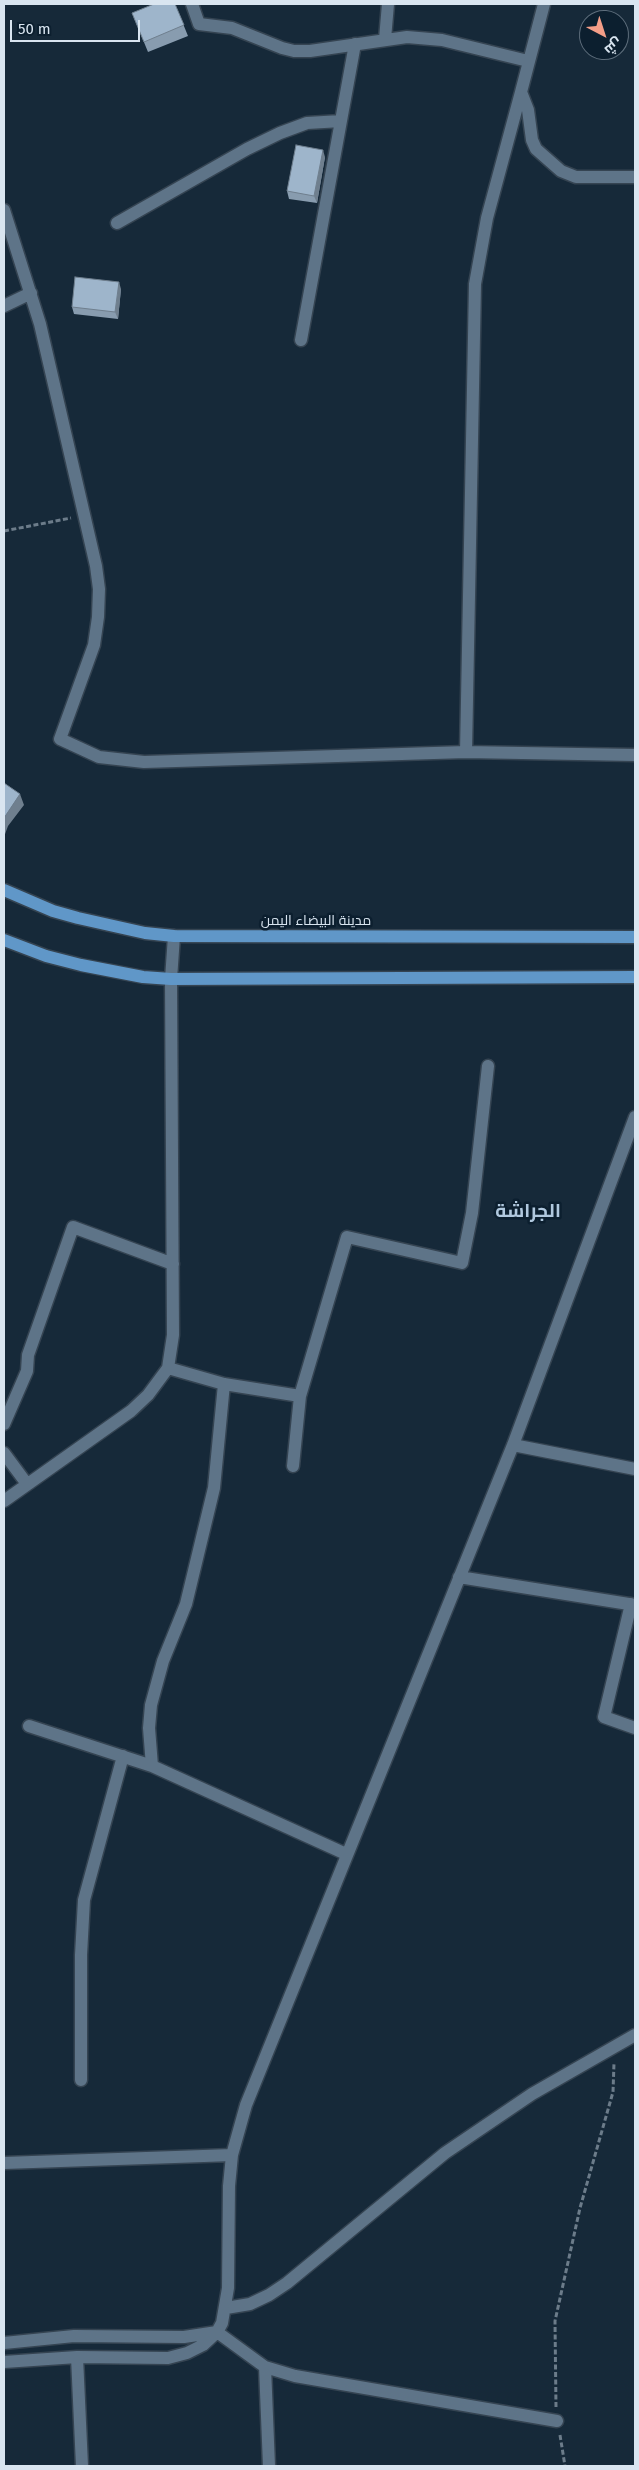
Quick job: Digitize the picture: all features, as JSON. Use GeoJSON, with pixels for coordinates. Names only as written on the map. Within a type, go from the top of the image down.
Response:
{"type":"FeatureCollection","features":[{"type":"Feature","properties":{"kind":"main road","name":"مدينة البيضاء اليمن"},"geometry":{"type":"LineString","coordinates":[[4,890],[53,911],[78,918],[145,933],[174,936],[635,937]]}},
{"type":"Feature","properties":{"kind":"main road"},"geometry":{"type":"LineString","coordinates":[[4,940],[46,956],[81,965],[143,977],[171,979],[635,977]]}},
{"type":"Feature","properties":{"kind":"street"},"geometry":{"type":"LineString","coordinates":[[192,4],[199,24],[232,28],[282,48],[310,51],[407,37],[442,40],[528,61]]}},
{"type":"Feature","properties":{"kind":"street"},"geometry":{"type":"LineString","coordinates":[[385,39],[388,4]]}},
{"type":"Feature","properties":{"kind":"street"},"geometry":{"type":"LineString","coordinates":[[466,752],[476,284],[487,218],[544,4]]}},
{"type":"Feature","properties":{"kind":"street"},"geometry":{"type":"LineString","coordinates":[[301,340],[355,44]]}},
{"type":"Feature","properties":{"kind":"street"},"geometry":{"type":"LineString","coordinates":[[521,92],[528,110],[532,140],[536,149],[549,163],[561,171],[576,177],[635,177]]}},
{"type":"Feature","properties":{"kind":"street"},"geometry":{"type":"LineString","coordinates":[[117,223],[280,133],[307,124],[341,121]]}},
{"type":"Feature","properties":{"kind":"street"},"geometry":{"type":"LineString","coordinates":[[4,210],[31,293],[96,566],[98,617],[94,645],[60,739],[98,757],[144,762],[466,752],[635,754]]}},
{"type":"Feature","properties":{"kind":"street"},"geometry":{"type":"LineString","coordinates":[[4,306],[31,293]]}},
{"type":"Feature","properties":{"kind":"street"},"geometry":{"type":"LineString","coordinates":[[4,1501],[131,1411],[154,1388],[168,1368],[172,1344],[171,979],[174,936]]}},
{"type":"Feature","properties":{"kind":"street"},"geometry":{"type":"LineString","coordinates":[[293,1466],[300,1396],[347,1237],[462,1263],[472,1213],[488,1066]]}},
{"type":"Feature","properties":{"kind":"street"},"geometry":{"type":"LineString","coordinates":[[4,2362],[77,2357],[168,2358],[188,2353],[203,2346],[217,2332],[226,2308],[232,2155],[255,2078],[513,1444],[635,1117]]}},
{"type":"Feature","properties":{"kind":"street"},"geometry":{"type":"LineString","coordinates":[[4,1424],[27,1371],[28,1355],[72,1227],[173,1264]]}},
{"type":"Feature","properties":{"kind":"street"},"geometry":{"type":"LineString","coordinates":[[168,1368],[224,1384],[300,1396]]}},
{"type":"Feature","properties":{"kind":"street"},"geometry":{"type":"LineString","coordinates":[[152,1766],[148,1728],[151,1705],[163,1661],[186,1604],[214,1488],[224,1384]]}},
{"type":"Feature","properties":{"kind":"street"},"geometry":{"type":"LineString","coordinates":[[513,1444],[635,1469]]}},
{"type":"Feature","properties":{"kind":"street"},"geometry":{"type":"LineString","coordinates":[[4,1452],[27,1484]]}},
{"type":"Feature","properties":{"kind":"street"},"geometry":{"type":"LineString","coordinates":[[459,1577],[633,1605],[604,1718],[635,1728]]}},
{"type":"Feature","properties":{"kind":"street"},"geometry":{"type":"LineString","coordinates":[[29,1726],[152,1766],[346,1854]]}},
{"type":"Feature","properties":{"kind":"street"},"geometry":{"type":"LineString","coordinates":[[81,2080],[81,1955],[84,1900],[123,1756]]}},
{"type":"Feature","properties":{"kind":"street"},"geometry":{"type":"LineString","coordinates":[[226,2308],[250,2304],[275,2291],[444,2153],[532,2094],[635,2035]]}},
{"type":"Feature","properties":{"kind":"street"},"geometry":{"type":"LineString","coordinates":[[4,2163],[232,2155]]}},
{"type":"Feature","properties":{"kind":"street"},"geometry":{"type":"LineString","coordinates":[[4,2343],[74,2336],[175,2337],[217,2332],[265,2367],[295,2376],[557,2421]]}},
{"type":"Feature","properties":{"kind":"street"},"geometry":{"type":"LineString","coordinates":[[77,2357],[82,2466]]}},
{"type":"Feature","properties":{"kind":"street"},"geometry":{"type":"LineString","coordinates":[[265,2367],[269,2466]]}},
{"type":"Feature","properties":{"kind":"path"},"geometry":{"type":"LineString","coordinates":[[4,531],[84,516]]}},
{"type":"Feature","properties":{"kind":"path"},"geometry":{"type":"LineString","coordinates":[[565,2466],[557,2421],[555,2321],[580,2208],[613,2092],[612,2047]]}},
{"type":"Feature","properties":{"kind":"building"},"geometry":{"type":"Polygon","coordinates":[[[154,4],[175,4],[184,25],[144,42],[132,13],[154,4]]]}},
{"type":"Feature","properties":{"kind":"building"},"geometry":{"type":"Polygon","coordinates":[[[296,145],[323,150],[314,196],[287,191],[296,145]]]}},
{"type":"Feature","properties":{"kind":"building"},"geometry":{"type":"Polygon","coordinates":[[[75,277],[119,282],[115,312],[72,307],[75,277]]]}},
{"type":"Feature","properties":{"kind":"building"},"geometry":{"type":"Polygon","coordinates":[[[4,783],[20,794],[4,818],[4,783]]]}},
{"type":"Feature","properties":{"kind":"district","name":"الجراشة"},"geometry":{"type":"Point","coordinates":[528,1212]}}]}
